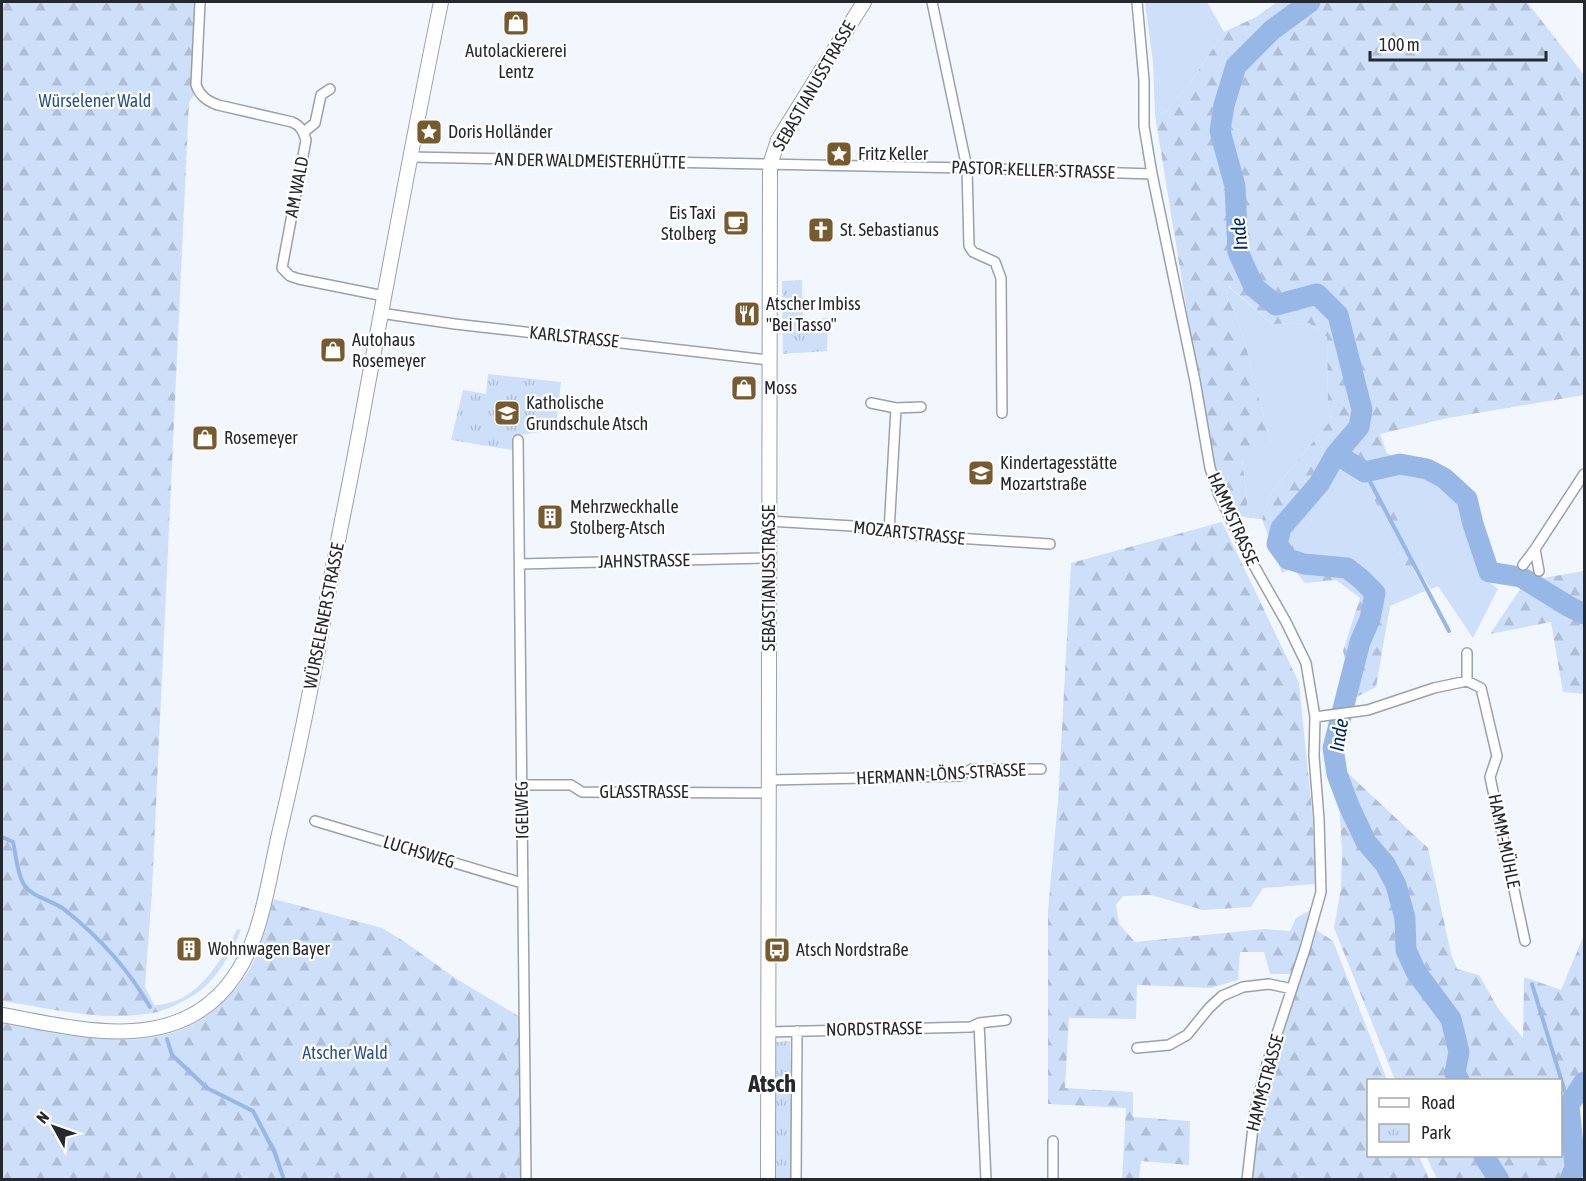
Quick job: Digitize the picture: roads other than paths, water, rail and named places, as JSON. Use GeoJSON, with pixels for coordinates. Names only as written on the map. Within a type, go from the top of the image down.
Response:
{"type":"FeatureCollection","features":[{"type":"Feature","properties":{"kind":"main road","name":"WÜRSELENER STRASSE"},"geometry":{"type":"LineString","coordinates":[[2,1015],[116,1032],[157,1028],[182,1020],[218,996],[239,970],[254,937],[291,784],[441,2]]}},
{"type":"Feature","properties":{"kind":"main road","name":"SEBASTIANUSSTRASSE"},"geometry":{"type":"LineString","coordinates":[[768,1179],[770,165],[778,140],[864,2]]}},
{"type":"Feature","properties":{"kind":"street","name":"AM WALD"},"geometry":{"type":"LineString","coordinates":[[200,2],[196,85],[201,95],[211,103],[292,122],[300,126],[304,132],[306,140],[282,268],[290,276],[299,279],[384,296]]}},
{"type":"Feature","properties":{"kind":"street"},"geometry":{"type":"LineString","coordinates":[[932,2],[967,168],[970,250],[995,262],[1001,278],[1002,413]]}},
{"type":"Feature","properties":{"kind":"street","name":"HAMMSTRASSE"},"geometry":{"type":"LineString","coordinates":[[1137,2],[1144,80],[1144,126],[1210,468],[1219,495],[1248,555],[1306,663],[1315,717],[1314,756],[1321,892],[1255,1110],[1250,1137],[1247,1179]]}},
{"type":"Feature","properties":{"kind":"street"},"geometry":{"type":"LineString","coordinates":[[304,132],[315,123],[321,95],[330,89]]}},
{"type":"Feature","properties":{"kind":"street","name":"AN DER WALDMEISTERHÜTTE"},"geometry":{"type":"LineString","coordinates":[[410,158],[770,165]]}},
{"type":"Feature","properties":{"kind":"street","name":"PASTOR-KELLER-STRASSE"},"geometry":{"type":"LineString","coordinates":[[770,165],[1152,174]]}},
{"type":"Feature","properties":{"kind":"street","name":"KARLSTRASSE"},"geometry":{"type":"LineString","coordinates":[[380,313],[455,324],[769,360]]}},
{"type":"Feature","properties":{"kind":"street"},"geometry":{"type":"LineString","coordinates":[[871,403],[896,408],[921,407]]}},
{"type":"Feature","properties":{"kind":"street"},"geometry":{"type":"LineString","coordinates":[[889,532],[896,408]]}},
{"type":"Feature","properties":{"kind":"street","name":"IGELWEG"},"geometry":{"type":"LineString","coordinates":[[518,440],[526,1179]]}},
{"type":"Feature","properties":{"kind":"street"},"geometry":{"type":"LineString","coordinates":[[1523,565],[1584,474]]}},
{"type":"Feature","properties":{"kind":"street","name":"MOZARTSTRASSE"},"geometry":{"type":"LineString","coordinates":[[768,521],[853,526],[957,539],[1050,544]]}},
{"type":"Feature","properties":{"kind":"street"},"geometry":{"type":"LineString","coordinates":[[1535,549],[1539,571]]}},
{"type":"Feature","properties":{"kind":"street","name":"JAHNSTRASSE"},"geometry":{"type":"LineString","coordinates":[[520,564],[768,558]]}},
{"type":"Feature","properties":{"kind":"street"},"geometry":{"type":"LineString","coordinates":[[1315,717],[1368,710],[1434,687],[1467,681],[1467,653]]}},
{"type":"Feature","properties":{"kind":"street","name":"HAMM-MÜHLE"},"geometry":{"type":"LineString","coordinates":[[1467,681],[1481,688],[1487,707],[1497,756],[1490,777],[1525,941]]}},
{"type":"Feature","properties":{"kind":"street","name":"HERMANN-LÖNS-STRASSE"},"geometry":{"type":"LineString","coordinates":[[769,786],[960,776],[972,769],[1041,769]]}},
{"type":"Feature","properties":{"kind":"street","name":"GLASSTRASSE"},"geometry":{"type":"LineString","coordinates":[[522,785],[571,785],[582,792],[769,786]]}},
{"type":"Feature","properties":{"kind":"street","name":"LUCHSWEG"},"geometry":{"type":"LineString","coordinates":[[315,821],[522,884]]}},
{"type":"Feature","properties":{"kind":"street"},"geometry":{"type":"LineString","coordinates":[[1137,1048],[1169,1045],[1186,1035],[1222,996],[1243,987],[1269,984],[1292,989]]}},
{"type":"Feature","properties":{"kind":"street","name":"NORDSTRASSE"},"geometry":{"type":"LineString","coordinates":[[769,1032],[971,1027],[979,1023],[1006,1020]]}},
{"type":"Feature","properties":{"kind":"street"},"geometry":{"type":"LineString","coordinates":[[979,1023],[986,1179]]}},
{"type":"Feature","properties":{"kind":"street"},"geometry":{"type":"LineString","coordinates":[[796,1179],[797,1031]]}},
{"type":"Feature","properties":{"kind":"street"},"geometry":{"type":"LineString","coordinates":[[1053,1141],[1053,1179]]}},
{"type":"Feature","properties":{"kind":"waterway","name":"Inde"},"geometry":{"type":"LineString","coordinates":[[1310,2],[1272,30],[1236,66],[1224,105],[1220,131],[1235,186],[1238,252],[1254,287],[1276,305],[1317,294],[1338,315],[1362,410],[1359,427],[1336,454],[1319,484],[1281,528],[1277,544],[1288,559],[1304,564],[1347,568],[1375,593],[1370,619],[1360,642],[1333,748],[1337,774],[1366,842],[1385,864],[1396,885],[1405,918],[1406,950],[1416,972],[1451,1019],[1459,1052],[1455,1073],[1458,1079]]}},
{"type":"Feature","properties":{"kind":"waterway","name":"Inde"},"geometry":{"type":"LineString","coordinates":[[1336,454],[1365,472],[1400,464],[1427,469],[1444,478],[1467,499],[1489,572],[1521,577],[1584,614]]}},
{"type":"Feature","properties":{"kind":"waterway"},"geometry":{"type":"LineString","coordinates":[[1365,472],[1449,631]]}},
{"type":"Feature","properties":{"kind":"waterway"},"geometry":{"type":"LineString","coordinates":[[2,837],[13,842],[19,874],[27,888],[60,907],[90,931],[123,967],[150,1007]]}},
{"type":"Feature","properties":{"kind":"waterway"},"geometry":{"type":"LineString","coordinates":[[1532,984],[1561,1079]]}},
{"type":"Feature","properties":{"kind":"waterway"},"geometry":{"type":"LineString","coordinates":[[167,1039],[172,1055],[207,1088],[253,1111],[275,1153],[284,1180]]}},
{"type":"Feature","properties":{"kind":"waterway"},"geometry":{"type":"LineString","coordinates":[[1562,1082],[1569,1105]]}},
{"type":"Feature","properties":{"kind":"waterway","name":"Inde"},"geometry":{"type":"LineString","coordinates":[[1570,1180],[1575,1167],[1569,1105],[1584,1082]]}},
{"type":"Feature","properties":{"kind":"waterway","name":"Inde"},"geometry":{"type":"LineString","coordinates":[[1485,1157],[1499,1180]]}},
{"type":"Feature","properties":{"kind":"place","name":"Autolackiererei Lentz"},"geometry":{"type":"Point","coordinates":[516,23]}},
{"type":"Feature","properties":{"kind":"place","name":"Doris Holländer"},"geometry":{"type":"Point","coordinates":[429,132]}},
{"type":"Feature","properties":{"kind":"place","name":"Fritz Keller"},"geometry":{"type":"Point","coordinates":[839,154]}},
{"type":"Feature","properties":{"kind":"place","name":"Eis Taxi Stolberg"},"geometry":{"type":"Point","coordinates":[736,223]}},
{"type":"Feature","properties":{"kind":"place","name":"St. Sebastianus"},"geometry":{"type":"Point","coordinates":[821,230]}},
{"type":"Feature","properties":{"kind":"place","name":"Atscher Imbiss \"Bei Tasso\""},"geometry":{"type":"Point","coordinates":[747,314]}},
{"type":"Feature","properties":{"kind":"place","name":"Autohaus Rosemeyer"},"geometry":{"type":"Point","coordinates":[333,350]}},
{"type":"Feature","properties":{"kind":"place","name":"Moss"},"geometry":{"type":"Point","coordinates":[744,388]}},
{"type":"Feature","properties":{"kind":"place","name":"Katholische Grundschule Atsch"},"geometry":{"type":"Point","coordinates":[507,413]}},
{"type":"Feature","properties":{"kind":"place","name":"Rosemeyer"},"geometry":{"type":"Point","coordinates":[205,438]}},
{"type":"Feature","properties":{"kind":"place","name":"Kindertagesstätte Mozartstraße"},"geometry":{"type":"Point","coordinates":[981,473]}},
{"type":"Feature","properties":{"kind":"place","name":"Mehrzweckhalle Stolberg-Atsch"},"geometry":{"type":"Point","coordinates":[550,517]}},
{"type":"Feature","properties":{"kind":"place","name":"Wohnwagen Bayer"},"geometry":{"type":"Point","coordinates":[189,949]}},
{"type":"Feature","properties":{"kind":"place","name":"Atsch Nordstraße"},"geometry":{"type":"Point","coordinates":[777,950]}},
{"type":"Feature","properties":{"kind":"district","name":"Atsch"},"geometry":{"type":"Point","coordinates":[772,1084]}},
{"type":"Feature","properties":{"kind":"park label","name":"Würselener Wald"},"geometry":{"type":"Point","coordinates":[95,101]}},
{"type":"Feature","properties":{"kind":"park label","name":"Atscher Wald"},"geometry":{"type":"Point","coordinates":[345,1053]}}]}
